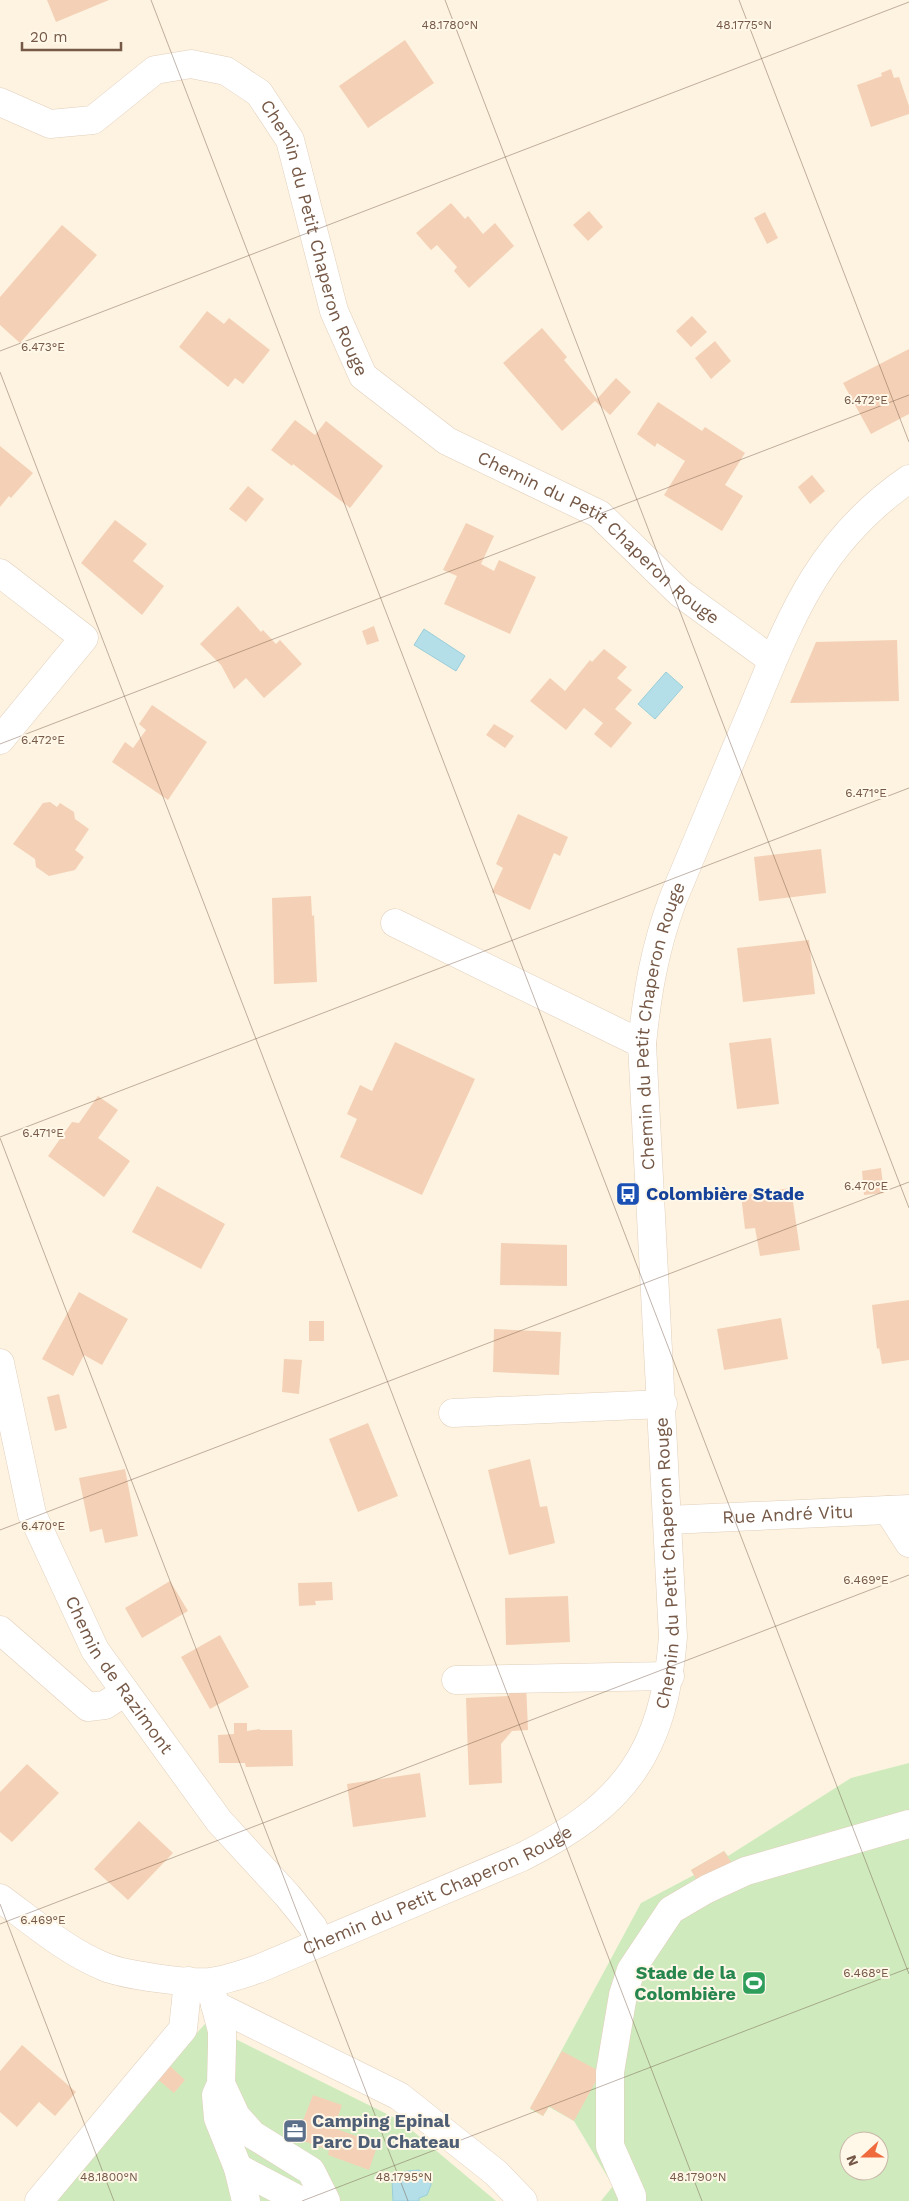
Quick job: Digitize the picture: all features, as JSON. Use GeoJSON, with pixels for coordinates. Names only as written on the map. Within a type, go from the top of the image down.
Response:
{"type":"FeatureCollection","features":[{"type":"Feature","properties":{"kind":"street","name":"Chemin du Petit Chaperon Rouge"},"geometry":{"type":"LineString","coordinates":[[0,102],[50,124],[93,120],[155,70],[191,64],[226,71],[259,93],[290,140],[334,312],[363,376],[447,441],[599,514],[680,593],[772,660]]}},
{"type":"Feature","properties":{"kind":"street","name":"Chemin du Petit Chaperon Rouge"},"geometry":{"type":"LineString","coordinates":[[0,1898],[59,1942],[106,1968],[204,1989],[258,1969],[522,1857],[579,1825],[609,1801],[631,1775],[653,1733],[670,1676],[673,1637],[663,1404],[642,1044],[646,1002],[660,934],[772,660],[802,595],[820,566],[860,519],[888,494],[909,479]]}},
{"type":"Feature","properties":{"kind":"street"},"geometry":{"type":"LineString","coordinates":[[0,573],[84,638],[0,740]]}},
{"type":"Feature","properties":{"kind":"street"},"geometry":{"type":"LineString","coordinates":[[395,923],[642,1044]]}},
{"type":"Feature","properties":{"kind":"street","name":"Chemin de Razimont"},"geometry":{"type":"LineString","coordinates":[[0,1363],[32,1514],[95,1650],[219,1821],[287,1895],[313,1927],[320,1943]]}},
{"type":"Feature","properties":{"kind":"street"},"geometry":{"type":"LineString","coordinates":[[453,1413],[663,1404]]}},
{"type":"Feature","properties":{"kind":"street"},"geometry":{"type":"LineString","coordinates":[[898,1509],[909,1544]]}},
{"type":"Feature","properties":{"kind":"street","name":"Rue André Vitu"},"geometry":{"type":"LineString","coordinates":[[668,1520],[898,1509]]}},
{"type":"Feature","properties":{"kind":"street"},"geometry":{"type":"LineString","coordinates":[[0,1630],[88,1707],[105,1705],[125,1692]]}},
{"type":"Feature","properties":{"kind":"street"},"geometry":{"type":"LineString","coordinates":[[456,1680],[670,1676]]}},
{"type":"Feature","properties":{"kind":"street"},"geometry":{"type":"LineString","coordinates":[[632,2201],[632,2196],[610,2146],[610,2072],[622,1996],[631,1970],[671,1910],[707,1889],[746,1871],[909,1824]]}},
{"type":"Feature","properties":{"kind":"street"},"geometry":{"type":"LineString","coordinates":[[204,1989],[222,2031],[221,2084],[216,2095],[218,2118],[238,2168],[246,2201]]}},
{"type":"Feature","properties":{"kind":"street"},"geometry":{"type":"LineString","coordinates":[[204,1989],[399,2096],[496,2173],[523,2201]]}},
{"type":"Feature","properties":{"kind":"street"},"geometry":{"type":"LineString","coordinates":[[39,2201],[183,2029],[204,1989]]}},
{"type":"Feature","properties":{"kind":"street"},"geometry":{"type":"LineString","coordinates":[[221,2084],[236,2116],[253,2135],[311,2171],[326,2201]]}},
{"type":"Feature","properties":{"kind":"street"},"geometry":{"type":"LineString","coordinates":[[238,2168],[301,2201]]}},
{"type":"Feature","properties":{"kind":"street"},"geometry":{"type":"LineString","coordinates":[[496,2173],[498,2201]]}},
{"type":"Feature","properties":{"kind":"green space","name":"Stade de la Colombière"},"geometry":{"type":"Polygon","coordinates":[[[909,1763],[909,2201],[601,2201],[613,2186],[574,2121],[549,2107],[543,2116],[530,2109],[641,1903],[694,1875],[691,1870],[724,1851],[728,1856],[851,1778],[909,1763]]]}},
{"type":"Feature","properties":{"kind":"green space"},"geometry":{"type":"Polygon","coordinates":[[[205,2024],[401,2121],[496,2201],[50,2201],[120,2117],[205,2024]]]}},
{"type":"Feature","properties":{"kind":"water"},"geometry":{"type":"Polygon","coordinates":[[[424,629],[465,656],[456,671],[414,645],[424,629]]]}},
{"type":"Feature","properties":{"kind":"water"},"geometry":{"type":"Polygon","coordinates":[[[666,672],[683,687],[655,719],[638,704],[666,672]]]}},
{"type":"Feature","properties":{"kind":"water"},"geometry":{"type":"Polygon","coordinates":[[[419,2170],[430,2177],[431,2185],[427,2195],[419,2198],[419,2201],[393,2201],[392,2181],[398,2172],[419,2170]]]}},
{"type":"Feature","properties":{"kind":"building"},"geometry":{"type":"Polygon","coordinates":[[[47,0],[109,0],[56,22],[47,0]]]}},
{"type":"Feature","properties":{"kind":"building"},"geometry":{"type":"Polygon","coordinates":[[[405,40],[434,83],[368,128],[339,86],[405,40]]]}},
{"type":"Feature","properties":{"kind":"building"},"geometry":{"type":"Polygon","coordinates":[[[891,69],[894,78],[899,77],[909,106],[909,114],[871,127],[857,85],[882,76],[881,73],[891,69]]]}},
{"type":"Feature","properties":{"kind":"building"},"geometry":{"type":"Polygon","coordinates":[[[451,203],[465,219],[468,216],[483,234],[495,223],[514,246],[469,288],[454,271],[457,267],[437,245],[431,250],[416,233],[451,203]]]}},
{"type":"Feature","properties":{"kind":"building"},"geometry":{"type":"Polygon","coordinates":[[[589,211],[603,227],[588,241],[573,225],[589,211]]]}},
{"type":"Feature","properties":{"kind":"building"},"geometry":{"type":"Polygon","coordinates":[[[765,212],[778,238],[767,244],[754,218],[765,212]]]}},
{"type":"Feature","properties":{"kind":"building"},"geometry":{"type":"Polygon","coordinates":[[[62,225],[97,255],[20,343],[0,325],[0,297],[62,225]]]}},
{"type":"Feature","properties":{"kind":"building"},"geometry":{"type":"Polygon","coordinates":[[[207,311],[224,324],[229,318],[270,350],[243,384],[235,378],[228,387],[179,347],[207,311]]]}},
{"type":"Feature","properties":{"kind":"building"},"geometry":{"type":"Polygon","coordinates":[[[692,316],[707,332],[691,347],[676,331],[692,316]]]}},
{"type":"Feature","properties":{"kind":"building"},"geometry":{"type":"Polygon","coordinates":[[[542,328],[567,357],[564,360],[597,399],[616,378],[631,392],[610,415],[595,401],[562,431],[503,363],[542,328]]]}},
{"type":"Feature","properties":{"kind":"building"},"geometry":{"type":"Polygon","coordinates":[[[715,341],[731,361],[711,379],[695,358],[715,341]]]}},
{"type":"Feature","properties":{"kind":"building"},"geometry":{"type":"Polygon","coordinates":[[[909,349],[909,414],[871,434],[843,383],[909,349]]]}},
{"type":"Feature","properties":{"kind":"building"},"geometry":{"type":"Polygon","coordinates":[[[658,402],[702,431],[705,427],[745,453],[725,485],[743,496],[722,531],[664,495],[685,461],[657,443],[655,447],[637,434],[658,402]]]}},
{"type":"Feature","properties":{"kind":"building"},"geometry":{"type":"Polygon","coordinates":[[[295,420],[315,435],[326,421],[383,466],[350,508],[293,464],[292,466],[271,450],[295,420]]]}},
{"type":"Feature","properties":{"kind":"building"},"geometry":{"type":"Polygon","coordinates":[[[0,446],[33,473],[11,498],[9,496],[0,507],[0,446]]]}},
{"type":"Feature","properties":{"kind":"building"},"geometry":{"type":"Polygon","coordinates":[[[812,475],[825,491],[810,504],[798,487],[812,475]]]}},
{"type":"Feature","properties":{"kind":"building"},"geometry":{"type":"Polygon","coordinates":[[[248,486],[264,499],[246,522],[229,509],[248,486]]]}},
{"type":"Feature","properties":{"kind":"building"},"geometry":{"type":"Polygon","coordinates":[[[115,520],[147,544],[133,561],[164,586],[142,615],[81,563],[115,520]]]}},
{"type":"Feature","properties":{"kind":"building"},"geometry":{"type":"Polygon","coordinates":[[[466,523],[494,536],[481,564],[494,571],[499,560],[536,577],[510,634],[444,604],[457,576],[443,570],[466,523]]]}},
{"type":"Feature","properties":{"kind":"building"},"geometry":{"type":"Polygon","coordinates":[[[238,606],[261,632],[263,630],[276,644],[280,640],[302,664],[264,698],[246,678],[234,689],[221,665],[200,644],[238,606]]]}},
{"type":"Feature","properties":{"kind":"building"},"geometry":{"type":"Polygon","coordinates":[[[374,626],[379,641],[367,645],[362,631],[374,626]]]}},
{"type":"Feature","properties":{"kind":"building"},"geometry":{"type":"Polygon","coordinates":[[[897,640],[899,701],[790,703],[816,642],[897,640]]]}},
{"type":"Feature","properties":{"kind":"building"},"geometry":{"type":"Polygon","coordinates":[[[604,649],[627,667],[617,678],[632,690],[615,709],[632,723],[611,748],[594,734],[603,723],[584,708],[566,730],[530,701],[550,678],[565,691],[590,660],[592,662],[604,649]]]}},
{"type":"Feature","properties":{"kind":"building"},"geometry":{"type":"Polygon","coordinates":[[[152,705],[207,742],[168,800],[112,762],[125,742],[133,748],[146,730],[139,724],[152,705]]]}},
{"type":"Feature","properties":{"kind":"building"},"geometry":{"type":"Polygon","coordinates":[[[494,724],[514,736],[505,748],[486,735],[494,724]]]}},
{"type":"Feature","properties":{"kind":"building"},"geometry":{"type":"Polygon","coordinates":[[[50,802],[57,807],[60,803],[74,812],[75,819],[89,829],[75,850],[84,857],[75,870],[49,876],[36,867],[35,859],[13,844],[43,803],[50,802]]]}},
{"type":"Feature","properties":{"kind":"building"},"geometry":{"type":"Polygon","coordinates":[[[518,814],[568,837],[560,856],[554,853],[530,910],[492,892],[503,868],[496,864],[518,814]]]}},
{"type":"Feature","properties":{"kind":"building"},"geometry":{"type":"Polygon","coordinates":[[[821,849],[826,893],[759,901],[754,857],[821,849]]]}},
{"type":"Feature","properties":{"kind":"building"},"geometry":{"type":"Polygon","coordinates":[[[311,896],[312,916],[314,915],[317,982],[274,984],[272,898],[311,896]]]}},
{"type":"Feature","properties":{"kind":"building"},"geometry":{"type":"Polygon","coordinates":[[[809,940],[815,994],[743,1002],[737,948],[809,940]]]}},
{"type":"Feature","properties":{"kind":"building"},"geometry":{"type":"Polygon","coordinates":[[[771,1038],[779,1104],[737,1109],[729,1043],[771,1038]]]}},
{"type":"Feature","properties":{"kind":"building"},"geometry":{"type":"Polygon","coordinates":[[[395,1042],[475,1079],[422,1195],[340,1157],[357,1119],[347,1114],[360,1085],[372,1091],[395,1042]]]}},
{"type":"Feature","properties":{"kind":"building"},"geometry":{"type":"Polygon","coordinates":[[[98,1096],[118,1110],[98,1138],[130,1161],[104,1197],[48,1156],[72,1122],[79,1123],[98,1096]]]}},
{"type":"Feature","properties":{"kind":"building"},"geometry":{"type":"Polygon","coordinates":[[[881,1168],[884,1193],[864,1195],[862,1171],[881,1168]]]}},
{"type":"Feature","properties":{"kind":"building"},"geometry":{"type":"Polygon","coordinates":[[[157,1186],[225,1224],[201,1269],[132,1232],[157,1186]]]}},
{"type":"Feature","properties":{"kind":"building"},"geometry":{"type":"Polygon","coordinates":[[[791,1188],[800,1250],[760,1256],[755,1228],[745,1229],[741,1195],[791,1188]]]}},
{"type":"Feature","properties":{"kind":"building"},"geometry":{"type":"Polygon","coordinates":[[[501,1243],[567,1245],[567,1286],[500,1285],[501,1243]]]}},
{"type":"Feature","properties":{"kind":"building"},"geometry":{"type":"Polygon","coordinates":[[[79,1292],[128,1319],[102,1365],[84,1355],[73,1376],[42,1359],[79,1292]]]}},
{"type":"Feature","properties":{"kind":"building"},"geometry":{"type":"Polygon","coordinates":[[[909,1300],[909,1360],[882,1364],[879,1348],[877,1349],[872,1305],[909,1300]]]}},
{"type":"Feature","properties":{"kind":"building"},"geometry":{"type":"Polygon","coordinates":[[[781,1318],[788,1359],[724,1370],[717,1329],[781,1318]]]}},
{"type":"Feature","properties":{"kind":"building"},"geometry":{"type":"Polygon","coordinates":[[[309,1321],[324,1321],[324,1341],[309,1341],[309,1321]]]}},
{"type":"Feature","properties":{"kind":"building"},"geometry":{"type":"Polygon","coordinates":[[[494,1329],[561,1332],[559,1375],[493,1372],[494,1329]]]}},
{"type":"Feature","properties":{"kind":"building"},"geometry":{"type":"Polygon","coordinates":[[[284,1359],[302,1360],[299,1394],[282,1392],[284,1359]]]}},
{"type":"Feature","properties":{"kind":"building"},"geometry":{"type":"Polygon","coordinates":[[[59,1394],[67,1428],[55,1431],[47,1397],[59,1394]]]}},
{"type":"Feature","properties":{"kind":"building"},"geometry":{"type":"Polygon","coordinates":[[[368,1423],[398,1496],[358,1512],[329,1439],[368,1423]]]}},
{"type":"Feature","properties":{"kind":"building"},"geometry":{"type":"Polygon","coordinates":[[[530,1459],[540,1507],[547,1506],[555,1543],[509,1555],[488,1470],[530,1459]]]}},
{"type":"Feature","properties":{"kind":"building"},"geometry":{"type":"Polygon","coordinates":[[[125,1469],[138,1536],[105,1543],[102,1529],[90,1532],[79,1478],[125,1469]]]}},
{"type":"Feature","properties":{"kind":"building"},"geometry":{"type":"Polygon","coordinates":[[[170,1581],[188,1611],[142,1638],[125,1608],[170,1581]]]}},
{"type":"Feature","properties":{"kind":"building"},"geometry":{"type":"Polygon","coordinates":[[[332,1582],[333,1600],[315,1601],[316,1605],[299,1606],[298,1583],[332,1582]]]}},
{"type":"Feature","properties":{"kind":"building"},"geometry":{"type":"Polygon","coordinates":[[[568,1596],[570,1642],[506,1645],[505,1598],[568,1596]]]}},
{"type":"Feature","properties":{"kind":"building"},"geometry":{"type":"Polygon","coordinates":[[[220,1635],[249,1687],[210,1709],[181,1657],[220,1635]]]}},
{"type":"Feature","properties":{"kind":"building"},"geometry":{"type":"Polygon","coordinates":[[[526,1682],[528,1730],[512,1731],[501,1744],[502,1783],[469,1785],[466,1698],[509,1696],[509,1683],[526,1682]]]}},
{"type":"Feature","properties":{"kind":"building"},"geometry":{"type":"Polygon","coordinates":[[[234,1723],[247,1723],[247,1731],[260,1729],[292,1730],[293,1766],[246,1767],[245,1763],[219,1763],[218,1735],[234,1734],[234,1723]]]}},
{"type":"Feature","properties":{"kind":"building"},"geometry":{"type":"Polygon","coordinates":[[[27,1764],[59,1793],[12,1842],[0,1832],[0,1792],[27,1764]]]}},
{"type":"Feature","properties":{"kind":"building"},"geometry":{"type":"Polygon","coordinates":[[[420,1773],[426,1817],[353,1827],[347,1784],[420,1773]]]}},
{"type":"Feature","properties":{"kind":"building"},"geometry":{"type":"Polygon","coordinates":[[[139,1821],[173,1853],[128,1900],[94,1869],[139,1821]]]}},
{"type":"Feature","properties":{"kind":"building"},"geometry":{"type":"Polygon","coordinates":[[[724,1851],[735,1868],[701,1888],[691,1870],[724,1851]]]}},
{"type":"Feature","properties":{"kind":"building"},"geometry":{"type":"Polygon","coordinates":[[[22,2045],[76,2092],[55,2116],[39,2102],[17,2127],[0,2112],[0,2071],[22,2045]]]}},
{"type":"Feature","properties":{"kind":"building"},"geometry":{"type":"Polygon","coordinates":[[[562,2051],[601,2072],[574,2121],[549,2106],[543,2116],[530,2108],[562,2051]]]}},
{"type":"Feature","properties":{"kind":"building"},"geometry":{"type":"Polygon","coordinates":[[[168,2064],[185,2080],[174,2093],[156,2078],[168,2064]]]}},
{"type":"Feature","properties":{"kind":"building"},"geometry":{"type":"Polygon","coordinates":[[[313,2095],[342,2105],[334,2128],[378,2144],[369,2170],[328,2155],[329,2151],[326,2149],[286,2135],[291,2120],[302,2123],[313,2095]]]}},
{"type":"Feature","properties":{"kind":"place","name":"Colombière Stade"},"geometry":{"type":"Point","coordinates":[628,1194]}},
{"type":"Feature","properties":{"kind":"place","name":"Stade de la Colombière"},"geometry":{"type":"Point","coordinates":[754,1983]}},
{"type":"Feature","properties":{"kind":"place","name":"Camping Epinal Parc Du Chateau"},"geometry":{"type":"Point","coordinates":[295,2131]}}]}
